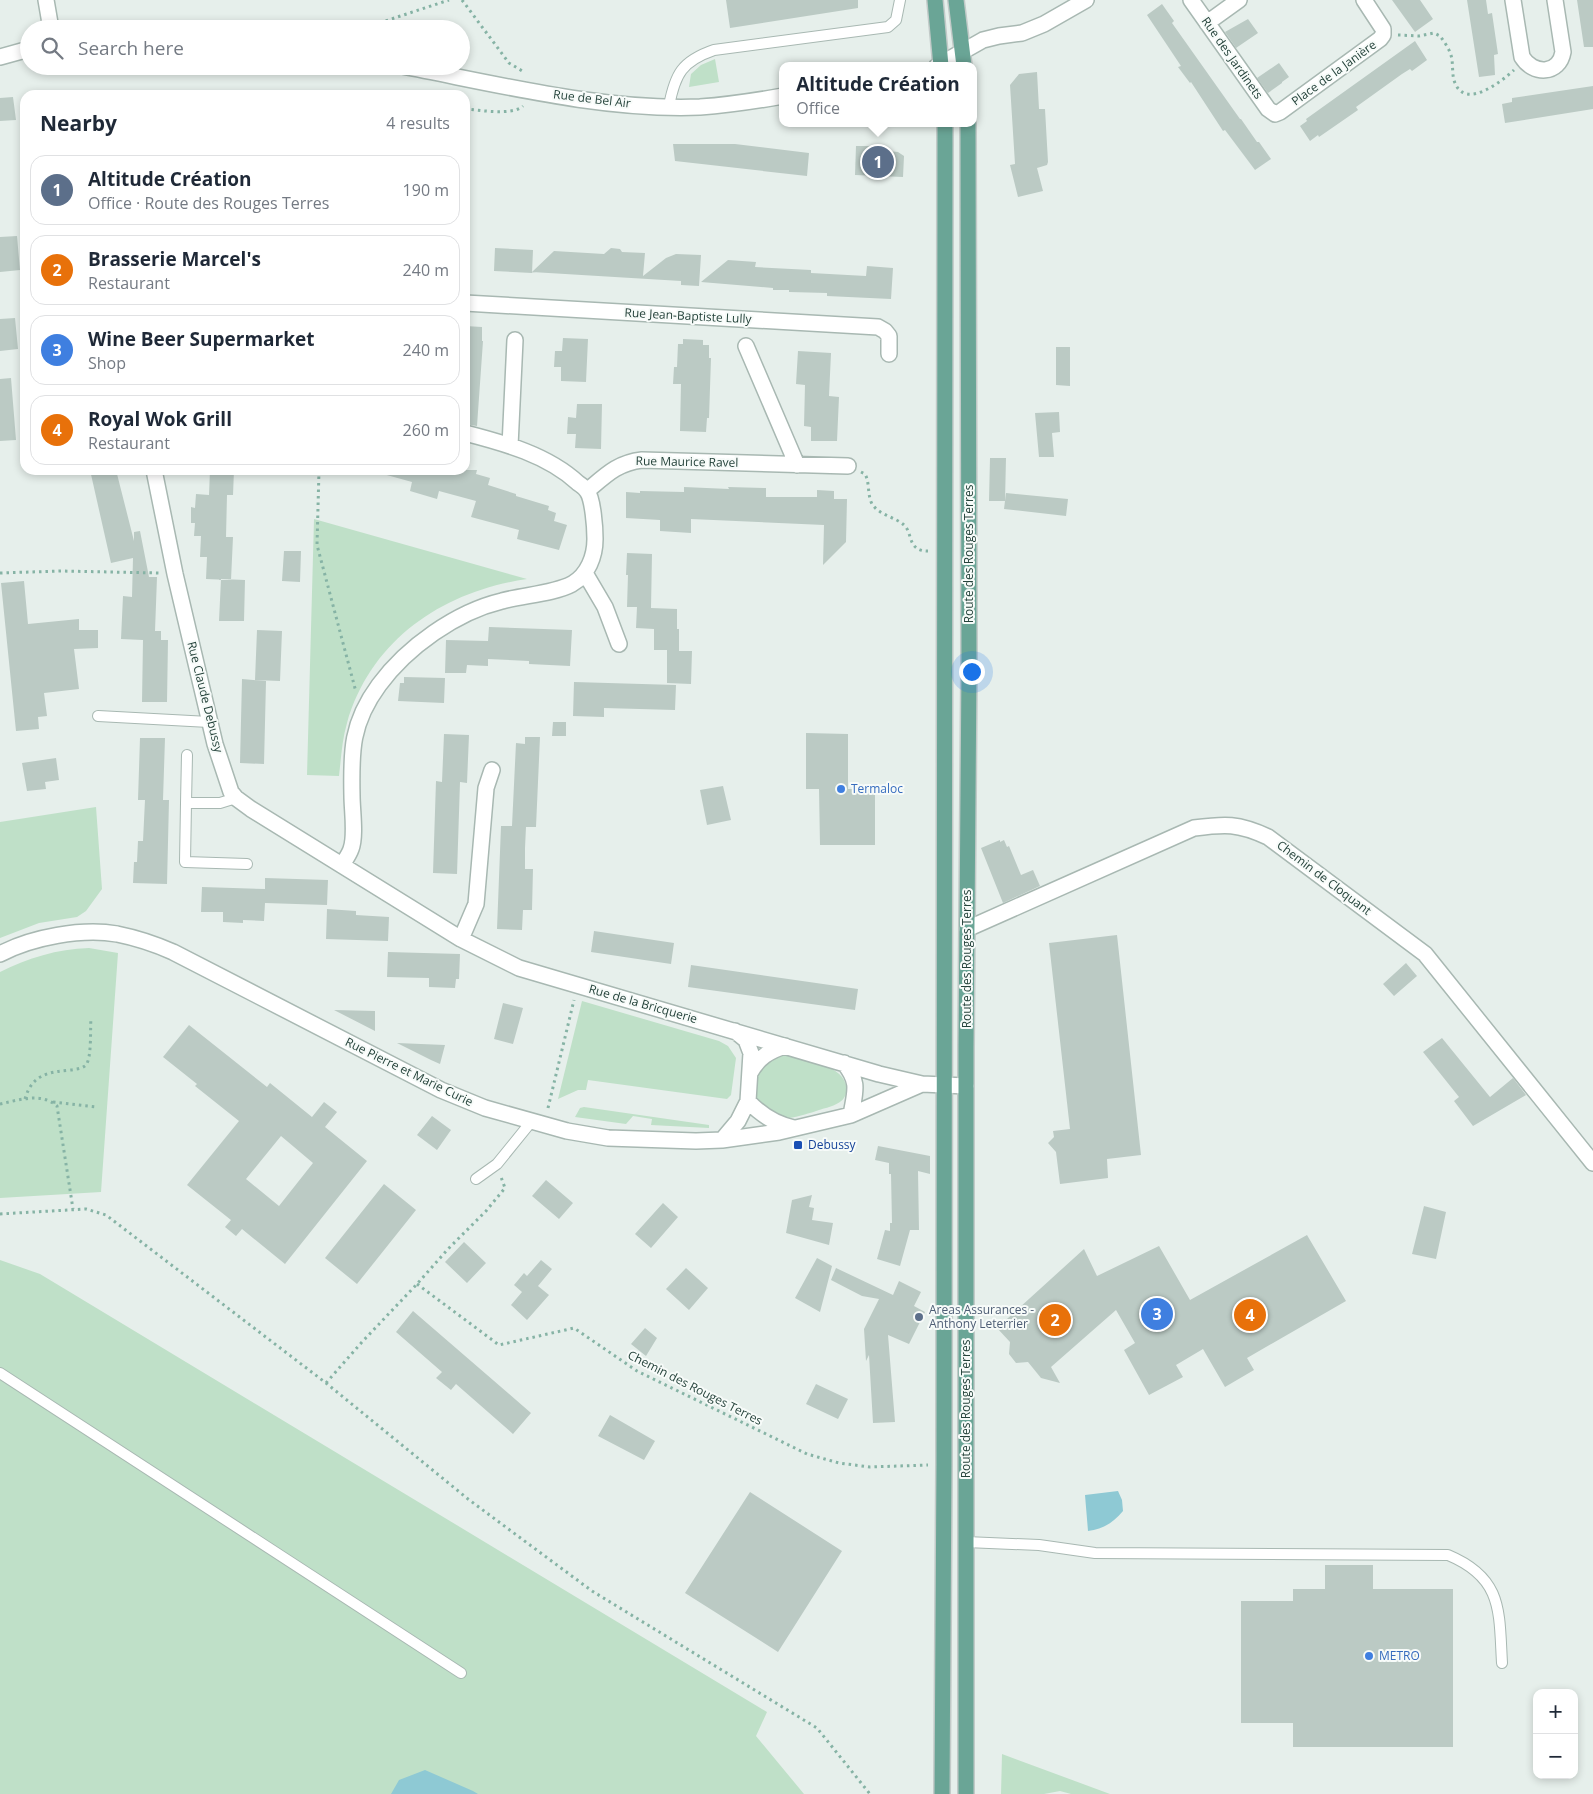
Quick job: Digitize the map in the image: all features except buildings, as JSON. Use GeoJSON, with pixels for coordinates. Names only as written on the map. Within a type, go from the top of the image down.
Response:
{"type":"FeatureCollection","features":[{"type":"Feature","properties":{"kind":"main road"},"geometry":{"type":"LineString","coordinates":[[935,0],[940,62]]}},
{"type":"Feature","properties":{"kind":"main road"},"geometry":{"type":"LineString","coordinates":[[956,0],[964,59]]}},
{"type":"Feature","properties":{"kind":"main road","name":"Route des Rouges Terres"},"geometry":{"type":"LineString","coordinates":[[942,1794],[944,1464],[944,127]]}},
{"type":"Feature","properties":{"kind":"main road","name":"Route des Rouges Terres"},"geometry":{"type":"LineString","coordinates":[[966,1794],[966,1086],[969,680],[968,127]]}},
{"type":"Feature","properties":{"kind":"street"},"geometry":{"type":"LineString","coordinates":[[46,0],[49,20]]}},
{"type":"Feature","properties":{"kind":"street"},"geometry":{"type":"LineString","coordinates":[[964,59],[984,40],[1022,33],[1044,24],[1086,0]]}},
{"type":"Feature","properties":{"kind":"street","name":"Rue des Jardinets"},"geometry":{"type":"LineString","coordinates":[[1190,0],[1268,110],[1274,114]]}},
{"type":"Feature","properties":{"kind":"street"},"geometry":{"type":"LineString","coordinates":[[1207,23],[1239,0]]}},
{"type":"Feature","properties":{"kind":"street","name":"Place de la Janière"},"geometry":{"type":"LineString","coordinates":[[1274,114],[1296,101],[1380,39],[1383,35],[1382,29],[1364,0]]}},
{"type":"Feature","properties":{"kind":"street"},"geometry":{"type":"LineString","coordinates":[[1513,0],[1522,57],[1526,64],[1536,69],[1547,70],[1555,67],[1562,60],[1563,52],[1555,0]]}},
{"type":"Feature","properties":{"kind":"street"},"geometry":{"type":"LineString","coordinates":[[0,58],[20,52]]}},
{"type":"Feature","properties":{"kind":"street","name":"Rue de Bel Air"},"geometry":{"type":"LineString","coordinates":[[449,75],[527,90],[602,101],[668,106],[699,107],[746,103],[779,97]]}},
{"type":"Feature","properties":{"kind":"street","name":"Rue Jean-Baptiste Lully"},"geometry":{"type":"LineString","coordinates":[[470,303],[878,326],[890,336],[889,354]]}},
{"type":"Feature","properties":{"kind":"street"},"geometry":{"type":"LineString","coordinates":[[510,446],[515,340]]}},
{"type":"Feature","properties":{"kind":"street"},"geometry":{"type":"LineString","coordinates":[[746,346],[797,465]]}},
{"type":"Feature","properties":{"kind":"street"},"geometry":{"type":"LineString","coordinates":[[236,798],[342,866],[352,848],[352,758],[354,737],[362,712],[396,665],[420,641],[479,608],[500,601],[563,587],[572,584],[585,573],[591,561],[595,544],[595,523],[587,491],[568,473],[542,459],[510,446],[470,434]]}},
{"type":"Feature","properties":{"kind":"street","name":"Rue Maurice Ravel"},"geometry":{"type":"LineString","coordinates":[[587,491],[611,470],[628,462],[642,460],[848,466]]}},
{"type":"Feature","properties":{"kind":"street","name":"Rue Claude Debussy"},"geometry":{"type":"LineString","coordinates":[[156,477],[175,574],[214,744],[231,792],[236,798]]}},
{"type":"Feature","properties":{"kind":"street"},"geometry":{"type":"LineString","coordinates":[[585,573],[606,607],[619,644]]}},
{"type":"Feature","properties":{"kind":"street"},"geometry":{"type":"LineString","coordinates":[[461,939],[476,904],[486,788],[492,770]]}},
{"type":"Feature","properties":{"kind":"street","name":"Chemin de Cloquant"},"geometry":{"type":"LineString","coordinates":[[967,929],[1194,828],[1228,824],[1254,830],[1268,837],[1425,954],[1593,1163]]}},
{"type":"Feature","properties":{"kind":"street","name":"Rue de la Bricquerie"},"geometry":{"type":"LineString","coordinates":[[342,866],[461,939],[520,968],[922,1084],[966,1086]]}},
{"type":"Feature","properties":{"kind":"street","name":"Rue Pierre et Marie Curie"},"geometry":{"type":"LineString","coordinates":[[0,954],[12,947],[37,939],[88,933],[116,934],[150,942],[442,1090],[485,1108],[538,1124],[608,1138],[722,1140],[798,1128],[851,1115],[922,1084]]}},
{"type":"Feature","properties":{"kind":"street"},"geometry":{"type":"LineString","coordinates":[[722,1140],[738,1121],[748,1101],[751,1053],[746,1040],[735,1031]]}},
{"type":"Feature","properties":{"kind":"street"},"geometry":{"type":"LineString","coordinates":[[750,1073],[762,1057],[770,1051],[785,1046]]}},
{"type":"Feature","properties":{"kind":"street"},"geometry":{"type":"LineString","coordinates":[[844,1063],[855,1081],[851,1115]]}},
{"type":"Feature","properties":{"kind":"street"},"geometry":{"type":"LineString","coordinates":[[748,1101],[756,1110],[769,1119],[781,1125],[798,1128]]}},
{"type":"Feature","properties":{"kind":"lane"},"geometry":{"type":"LineString","coordinates":[[668,106],[673,85],[679,72],[700,55],[714,50],[888,27],[896,20],[900,0]]}},
{"type":"Feature","properties":{"kind":"lane"},"geometry":{"type":"LineString","coordinates":[[98,716],[210,722]]}},
{"type":"Feature","properties":{"kind":"lane"},"geometry":{"type":"LineString","coordinates":[[187,755],[185,862],[247,864]]}},
{"type":"Feature","properties":{"kind":"lane"},"geometry":{"type":"LineString","coordinates":[[186,803],[220,803],[236,798]]}},
{"type":"Feature","properties":{"kind":"lane"},"geometry":{"type":"LineString","coordinates":[[476,1179],[497,1164],[538,1124]]}},
{"type":"Feature","properties":{"kind":"lane"},"geometry":{"type":"LineString","coordinates":[[0,1373],[461,1674]]}},
{"type":"Feature","properties":{"kind":"lane"},"geometry":{"type":"LineString","coordinates":[[966,1542],[1039,1545],[1095,1553],[1448,1555],[1465,1563],[1481,1576],[1494,1594],[1500,1619],[1502,1663]]}},
{"type":"Feature","properties":{"kind":"path"},"geometry":{"type":"LineString","coordinates":[[388,20],[449,0]]}},
{"type":"Feature","properties":{"kind":"path"},"geometry":{"type":"LineString","coordinates":[[1383,35],[1419,36],[1434,33],[1440,36],[1452,58],[1454,81],[1463,92],[1473,94],[1497,85],[1525,62]]}},
{"type":"Feature","properties":{"kind":"path"},"geometry":{"type":"LineString","coordinates":[[848,466],[865,474],[873,506],[904,525],[910,540],[915,546]]}},
{"type":"Feature","properties":{"kind":"path"},"geometry":{"type":"LineString","coordinates":[[319,475],[317,546],[362,712]]}},
{"type":"Feature","properties":{"kind":"path"},"geometry":{"type":"LineString","coordinates":[[0,573],[61,571],[175,574]]}},
{"type":"Feature","properties":{"kind":"path"},"geometry":{"type":"LineString","coordinates":[[538,1124],[578,985]]}},
{"type":"Feature","properties":{"kind":"path"},"geometry":{"type":"LineString","coordinates":[[25,1099],[28,1089],[43,1075],[56,1071],[78,1069],[86,1065],[89,1057],[91,1018]]}},
{"type":"Feature","properties":{"kind":"path"},"geometry":{"type":"LineString","coordinates":[[0,1104],[40,1098],[49,1100],[57,1106],[73,1209]]}},
{"type":"Feature","properties":{"kind":"path"},"geometry":{"type":"LineString","coordinates":[[52,1102],[97,1107]]}},
{"type":"Feature","properties":{"kind":"path"},"geometry":{"type":"LineString","coordinates":[[326,1383],[448,1249],[486,1211],[505,1188],[497,1164]]}},
{"type":"Feature","properties":{"kind":"path"},"geometry":{"type":"LineString","coordinates":[[0,1214],[86,1209],[106,1215],[326,1383],[468,1499],[592,1591],[817,1728],[870,1794]]}},
{"type":"Feature","properties":{"kind":"path","name":"Chemin des Rouges Terres"},"geometry":{"type":"LineString","coordinates":[[417,1284],[499,1345],[574,1328],[637,1370],[806,1454],[839,1463],[870,1467],[944,1464]]}},
{"type":"Feature","properties":{"kind":"green space"},"geometry":{"type":"Polygon","coordinates":[[[715,59],[719,82],[689,87],[691,74],[701,65],[715,59]]]}},
{"type":"Feature","properties":{"kind":"green space"},"geometry":{"type":"Polygon","coordinates":[[[314,519],[527,579],[496,585],[467,595],[440,608],[415,624],[393,644],[374,667],[358,693],[345,729],[339,776],[307,775],[314,519]]]}},
{"type":"Feature","properties":{"kind":"green space"},"geometry":{"type":"Polygon","coordinates":[[[96,807],[102,889],[86,911],[77,917],[39,923],[0,938],[0,822],[96,807]]]}},
{"type":"Feature","properties":{"kind":"green space"},"geometry":{"type":"Polygon","coordinates":[[[89,948],[118,953],[101,1192],[0,1198],[0,972],[21,962],[43,955],[89,948]]]}},
{"type":"Feature","properties":{"kind":"green space"},"geometry":{"type":"Polygon","coordinates":[[[582,1001],[719,1041],[728,1046],[736,1058],[731,1095],[727,1099],[588,1080],[586,1090],[578,1090],[558,1099],[582,1001]]]}},
{"type":"Feature","properties":{"kind":"green space"},"geometry":{"type":"Polygon","coordinates":[[[784,1054],[824,1065],[834,1070],[846,1084],[845,1097],[831,1106],[789,1118],[779,1116],[764,1108],[757,1100],[754,1092],[757,1077],[766,1060],[784,1054]]]}},
{"type":"Feature","properties":{"kind":"green space"},"geometry":{"type":"Polygon","coordinates":[[[584,1107],[709,1125],[709,1128],[651,1125],[652,1119],[633,1116],[626,1124],[575,1117],[580,1108],[584,1107]]]}},
{"type":"Feature","properties":{"kind":"green space"},"geometry":{"type":"Polygon","coordinates":[[[0,1260],[40,1274],[767,1712],[756,1736],[804,1794],[0,1794],[0,1260]]]}},
{"type":"Feature","properties":{"kind":"green space"},"geometry":{"type":"Polygon","coordinates":[[[1002,1754],[1110,1794],[1071,1794],[1060,1791],[1044,1794],[1001,1794],[1002,1754]]]}},
{"type":"Feature","properties":{"kind":"water"},"geometry":{"type":"Polygon","coordinates":[[[1118,1491],[1122,1500],[1123,1511],[1107,1525],[1088,1531],[1085,1495],[1118,1491]]]}},
{"type":"Feature","properties":{"kind":"water"},"geometry":{"type":"Polygon","coordinates":[[[425,1770],[478,1794],[391,1794],[399,1780],[425,1770]]]}},
{"type":"Feature","properties":{"kind":"place","name":"Altitude Création"},"geometry":{"type":"Point","coordinates":[878,162]}},
{"type":"Feature","properties":{"kind":"place","name":"Termaloc"},"geometry":{"type":"Point","coordinates":[841,789]}},
{"type":"Feature","properties":{"kind":"place","name":"Debussy"},"geometry":{"type":"Point","coordinates":[798,1145]}},
{"type":"Feature","properties":{"kind":"place","name":"Wine Beer Supermarket"},"geometry":{"type":"Point","coordinates":[1157,1314]}},
{"type":"Feature","properties":{"kind":"place","name":"Royal Wok Grill"},"geometry":{"type":"Point","coordinates":[1250,1315]}},
{"type":"Feature","properties":{"kind":"place","name":"Areas Assurances - Anthony Leterrier"},"geometry":{"type":"Point","coordinates":[919,1317]}},
{"type":"Feature","properties":{"kind":"place","name":"Brasserie Marcel's"},"geometry":{"type":"Point","coordinates":[1055,1320]}},
{"type":"Feature","properties":{"kind":"place","name":"METRO"},"geometry":{"type":"Point","coordinates":[1369,1656]}}]}
